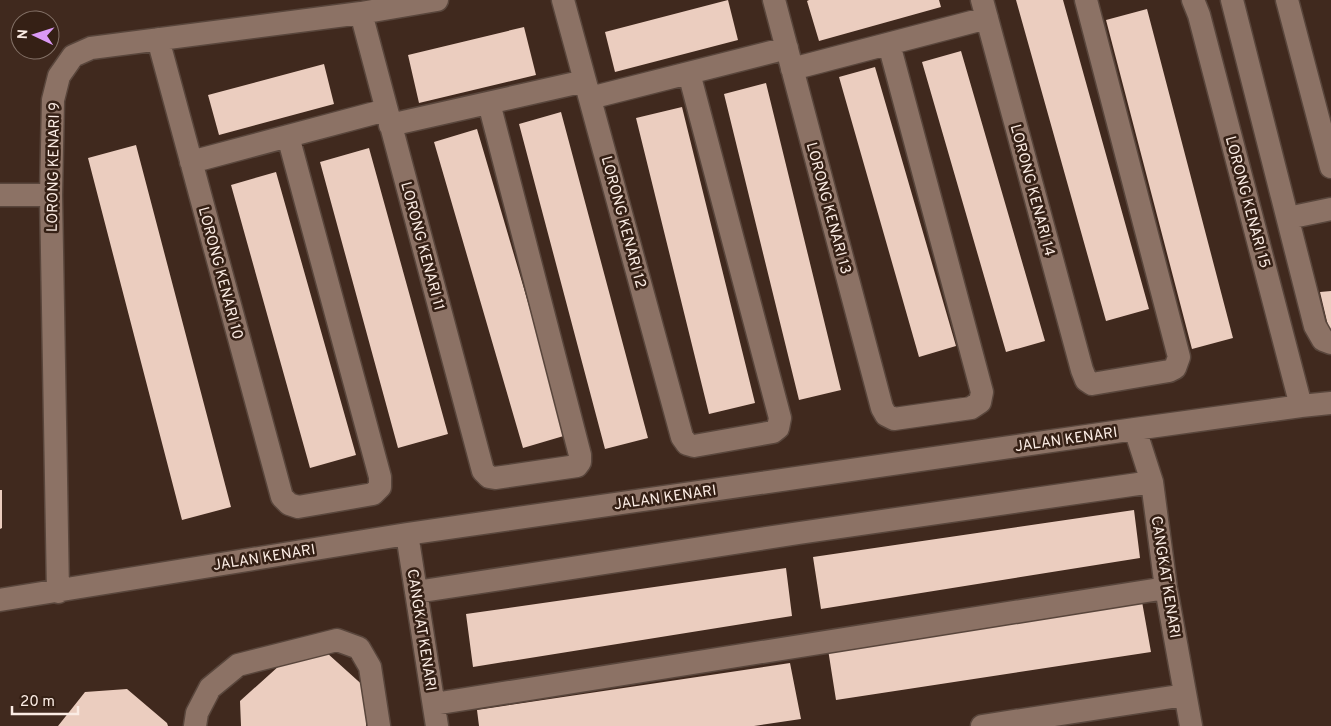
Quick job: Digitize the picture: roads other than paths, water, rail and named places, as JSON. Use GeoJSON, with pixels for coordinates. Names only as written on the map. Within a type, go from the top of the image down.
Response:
{"type":"FeatureCollection","features":[{"type":"Feature","properties":{"kind":"street","name":"LORONG KENARI 9"},"geometry":{"type":"LineString","coordinates":[[58,592],[51,195],[53,100],[59,76],[73,56],[91,48],[360,13],[437,0]]}},
{"type":"Feature","properties":{"kind":"street","name":"LORONG KENARI 12"},"geometry":{"type":"LineString","coordinates":[[563,0],[682,437],[687,444],[694,446],[773,432],[778,428],[780,418],[689,73]]}},
{"type":"Feature","properties":{"kind":"street","name":"LORONG KENARI 13"},"geometry":{"type":"LineString","coordinates":[[774,0],[882,408],[886,415],[894,419],[971,408],[980,402],[982,392],[890,44]]}},
{"type":"Feature","properties":{"kind":"street","name":"LORONG KENARI 14"},"geometry":{"type":"LineString","coordinates":[[984,9],[1086,380],[1092,384],[1169,371],[1175,368],[1179,357],[1086,0]]}},
{"type":"Feature","properties":{"kind":"street","name":"LORONG KENARI 15"},"geometry":{"type":"LineString","coordinates":[[1192,0],[1199,15],[1301,406]]}},
{"type":"Feature","properties":{"kind":"street"},"geometry":{"type":"LineString","coordinates":[[1232,0],[1315,326],[1323,340],[1331,342]]}},
{"type":"Feature","properties":{"kind":"street"},"geometry":{"type":"LineString","coordinates":[[1287,0],[1331,167]]}},
{"type":"Feature","properties":{"kind":"street"},"geometry":{"type":"LineString","coordinates":[[792,69],[890,44],[984,9]]}},
{"type":"Feature","properties":{"kind":"street","name":"LORONG KENARI 11"},"geometry":{"type":"LineString","coordinates":[[360,13],[483,471],[489,477],[495,478],[577,466],[580,462],[580,455],[489,103]]}},
{"type":"Feature","properties":{"kind":"street","name":"LORONG KENARI 10"},"geometry":{"type":"LineString","coordinates":[[158,39],[282,497],[289,504],[298,506],[373,494],[380,487],[380,477],[288,136]]}},
{"type":"Feature","properties":{"kind":"street"},"geometry":{"type":"LineString","coordinates":[[191,162],[288,136],[388,117],[588,90],[689,73],[787,48]]}},
{"type":"Feature","properties":{"kind":"street"},"geometry":{"type":"LineString","coordinates":[[0,195],[51,195]]}},
{"type":"Feature","properties":{"kind":"street"},"geometry":{"type":"LineString","coordinates":[[1288,218],[1331,209]]}},
{"type":"Feature","properties":{"kind":"street","name":"JALAN KENARI"},"geometry":{"type":"LineString","coordinates":[[0,600],[407,534],[1135,429],[1331,403]]}},
{"type":"Feature","properties":{"kind":"street","name":"CANGKAT KENARI"},"geometry":{"type":"LineString","coordinates":[[1135,429],[1152,482],[1166,588],[1191,726]]}},
{"type":"Feature","properties":{"kind":"street"},"geometry":{"type":"LineString","coordinates":[[416,592],[1152,482]]}},
{"type":"Feature","properties":{"kind":"street","name":"CANGKAT KENARI"},"geometry":{"type":"LineString","coordinates":[[407,534],[438,726]]}},
{"type":"Feature","properties":{"kind":"street"},"geometry":{"type":"LineString","coordinates":[[434,704],[1166,588]]}},
{"type":"Feature","properties":{"kind":"street"},"geometry":{"type":"LineString","coordinates":[[195,726],[197,713],[210,688],[238,665],[337,640],[359,648],[370,668],[380,726]]}},
{"type":"Feature","properties":{"kind":"street"},"geometry":{"type":"LineString","coordinates":[[982,726],[1185,695]]}}]}
